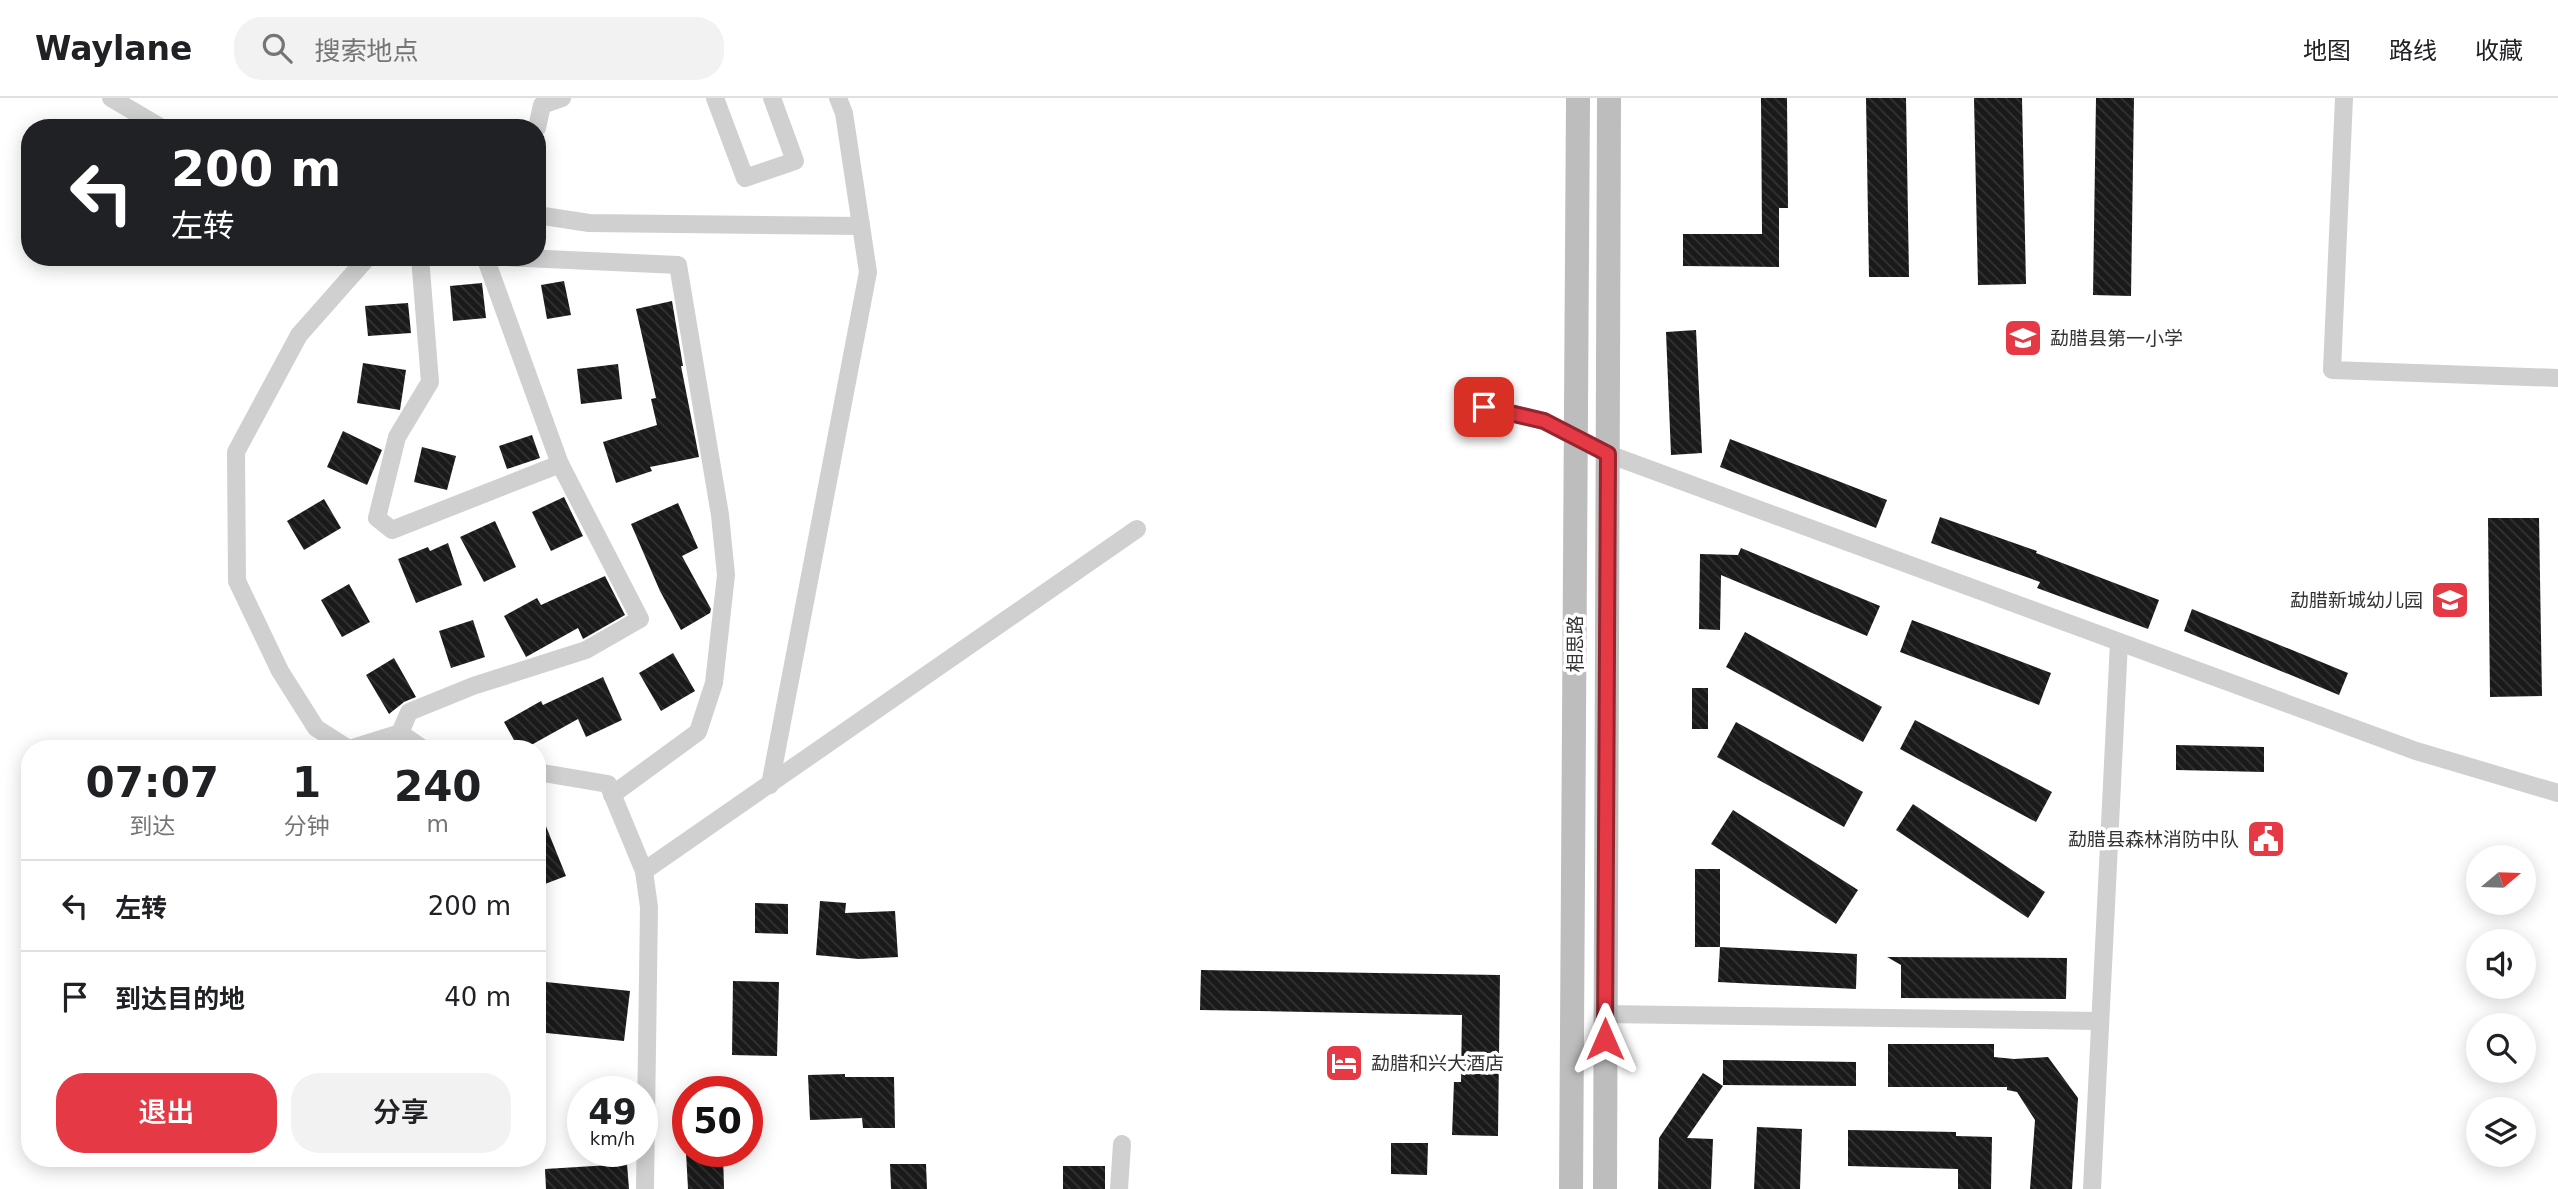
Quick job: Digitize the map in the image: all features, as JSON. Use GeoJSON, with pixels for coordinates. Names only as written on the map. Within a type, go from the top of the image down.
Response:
{"type":"FeatureCollection","features":[{"type":"Feature","properties":{"kind":"main road","name":"相思路"},"geometry":{"type":"LineString","coordinates":[[1571,1189],[1578,98]]}},
{"type":"Feature","properties":{"kind":"main road","name":"相思路"},"geometry":{"type":"LineString","coordinates":[[1605,1189],[1609,98]]}},
{"type":"Feature","properties":{"kind":"street"},"geometry":{"type":"LineString","coordinates":[[113,98],[147,119]]}},
{"type":"Feature","properties":{"kind":"street"},"geometry":{"type":"LineString","coordinates":[[539,119],[542,105],[562,98]]}},
{"type":"Feature","properties":{"kind":"street"},"geometry":{"type":"LineString","coordinates":[[715,98],[745,178],[795,161],[772,98]]}},
{"type":"Feature","properties":{"kind":"street"},"geometry":{"type":"LineString","coordinates":[[770,785],[868,272],[844,113],[838,98]]}},
{"type":"Feature","properties":{"kind":"street"},"geometry":{"type":"LineString","coordinates":[[2344,98],[2332,370],[2558,378]]}},
{"type":"Feature","properties":{"kind":"street"},"geometry":{"type":"LineString","coordinates":[[546,216],[589,223],[861,226]]}},
{"type":"Feature","properties":{"kind":"street"},"geometry":{"type":"LineString","coordinates":[[546,259],[678,265],[720,515],[726,575],[713,683],[698,732],[612,795]]}},
{"type":"Feature","properties":{"kind":"street"},"geometry":{"type":"LineString","coordinates":[[335,740],[316,728],[280,671],[237,581],[236,452],[299,335],[360,266]]}},
{"type":"Feature","properties":{"kind":"street"},"geometry":{"type":"LineString","coordinates":[[421,266],[430,382],[397,437],[377,518],[393,530],[560,464]]}},
{"type":"Feature","properties":{"kind":"street"},"geometry":{"type":"LineString","coordinates":[[378,740],[400,733],[409,712],[473,686],[586,650],[640,619],[560,464],[488,266]]}},
{"type":"Feature","properties":{"kind":"street"},"geometry":{"type":"LineString","coordinates":[[1484,407],[1544,421],[1608,454],[2416,751],[2558,793]]}},
{"type":"Feature","properties":{"kind":"street"},"geometry":{"type":"LineString","coordinates":[[644,871],[1137,529]]}},
{"type":"Feature","properties":{"kind":"street"},"geometry":{"type":"LineString","coordinates":[[2092,1189],[2119,642]]}},
{"type":"Feature","properties":{"kind":"street"},"geometry":{"type":"LineString","coordinates":[[400,733],[410,740]]}},
{"type":"Feature","properties":{"kind":"street"},"geometry":{"type":"LineString","coordinates":[[546,774],[608,784],[644,871],[649,907],[645,1189]]}},
{"type":"Feature","properties":{"kind":"street"},"geometry":{"type":"LineString","coordinates":[[1605,1014],[2100,1021]]}},
{"type":"Feature","properties":{"kind":"street"},"geometry":{"type":"LineString","coordinates":[[1119,1189],[1122,1143]]}},
{"type":"Feature","properties":{"kind":"building"},"geometry":{"type":"Polygon","coordinates":[[[1761,98],[1787,98],[1788,208],[1779,208],[1779,267],[1683,266],[1683,234],[1762,234],[1761,98]]]}},
{"type":"Feature","properties":{"kind":"building"},"geometry":{"type":"Polygon","coordinates":[[[1866,98],[1906,98],[1909,277],[1869,277],[1866,98]]]}},
{"type":"Feature","properties":{"kind":"building"},"geometry":{"type":"Polygon","coordinates":[[[1974,98],[2022,98],[2026,284],[1978,285],[1974,98]]]}},
{"type":"Feature","properties":{"kind":"building"},"geometry":{"type":"Polygon","coordinates":[[[2096,98],[2134,98],[2131,296],[2093,295],[2096,98]]]}},
{"type":"Feature","properties":{"kind":"building"},"geometry":{"type":"Polygon","coordinates":[[[564,281],[571,315],[547,319],[541,285],[564,281]]]}},
{"type":"Feature","properties":{"kind":"building"},"geometry":{"type":"Polygon","coordinates":[[[482,283],[486,318],[453,321],[450,286],[482,283]]]}},
{"type":"Feature","properties":{"kind":"building"},"geometry":{"type":"Polygon","coordinates":[[[672,301],[681,366],[699,457],[650,467],[652,471],[616,483],[603,442],[657,425],[651,399],[656,398],[636,309],[672,301]]]}},
{"type":"Feature","properties":{"kind":"building"},"geometry":{"type":"Polygon","coordinates":[[[408,303],[411,333],[368,336],[365,306],[408,303]]]}},
{"type":"Feature","properties":{"kind":"building"},"geometry":{"type":"Polygon","coordinates":[[[1696,330],[1702,453],[1671,455],[1666,332],[1696,330]]]}},
{"type":"Feature","properties":{"kind":"building"},"geometry":{"type":"Polygon","coordinates":[[[363,363],[406,370],[400,410],[357,403],[363,363]]]}},
{"type":"Feature","properties":{"kind":"building"},"geometry":{"type":"Polygon","coordinates":[[[618,364],[622,399],[581,404],[577,369],[618,364]]]}},
{"type":"Feature","properties":{"kind":"building"},"geometry":{"type":"Polygon","coordinates":[[[343,431],[382,450],[367,485],[327,467],[343,431]]]}},
{"type":"Feature","properties":{"kind":"building"},"geometry":{"type":"Polygon","coordinates":[[[532,435],[540,458],[507,469],[499,446],[532,435]]]}},
{"type":"Feature","properties":{"kind":"building"},"geometry":{"type":"Polygon","coordinates":[[[1730,439],[1887,500],[1876,528],[1720,467],[1730,439]]]}},
{"type":"Feature","properties":{"kind":"building"},"geometry":{"type":"Polygon","coordinates":[[[422,447],[456,456],[447,490],[414,482],[422,447]]]}},
{"type":"Feature","properties":{"kind":"building"},"geometry":{"type":"Polygon","coordinates":[[[564,497],[583,536],[551,551],[532,512],[564,497]]]}},
{"type":"Feature","properties":{"kind":"building"},"geometry":{"type":"Polygon","coordinates":[[[324,499],[341,528],[304,550],[287,521],[324,499]]]}},
{"type":"Feature","properties":{"kind":"building"},"geometry":{"type":"Polygon","coordinates":[[[678,503],[698,548],[682,556],[711,609],[710,613],[681,630],[660,591],[631,524],[678,503]]]}},
{"type":"Feature","properties":{"kind":"building"},"geometry":{"type":"Polygon","coordinates":[[[1940,517],[2037,551],[2036,553],[2159,600],[2148,629],[2037,588],[2040,582],[1931,543],[1940,517]]]}},
{"type":"Feature","properties":{"kind":"building"},"geometry":{"type":"Polygon","coordinates":[[[2488,518],[2539,518],[2542,696],[2490,697],[2488,518]]]}},
{"type":"Feature","properties":{"kind":"building"},"geometry":{"type":"Polygon","coordinates":[[[495,521],[516,567],[484,582],[460,537],[495,521]]]}},
{"type":"Feature","properties":{"kind":"building"},"geometry":{"type":"Polygon","coordinates":[[[448,543],[462,585],[416,603],[398,559],[428,547],[430,551],[448,543]]]}},
{"type":"Feature","properties":{"kind":"building"},"geometry":{"type":"Polygon","coordinates":[[[1741,548],[1880,606],[1867,636],[1721,575],[1720,630],[1699,629],[1700,554],[1738,555],[1741,548]]]}},
{"type":"Feature","properties":{"kind":"building"},"geometry":{"type":"Polygon","coordinates":[[[605,576],[625,615],[583,639],[578,628],[526,657],[504,616],[537,598],[541,605],[605,576]]]}},
{"type":"Feature","properties":{"kind":"building"},"geometry":{"type":"Polygon","coordinates":[[[349,584],[370,622],[342,637],[321,600],[349,584]]]}},
{"type":"Feature","properties":{"kind":"building"},"geometry":{"type":"Polygon","coordinates":[[[2192,609],[2348,673],[2339,695],[2184,631],[2192,609]]]}},
{"type":"Feature","properties":{"kind":"building"},"geometry":{"type":"Polygon","coordinates":[[[473,620],[485,657],[451,668],[439,631],[473,620]]]}},
{"type":"Feature","properties":{"kind":"building"},"geometry":{"type":"Polygon","coordinates":[[[1912,620],[2051,673],[2039,705],[1900,652],[1912,620]]]}},
{"type":"Feature","properties":{"kind":"building"},"geometry":{"type":"Polygon","coordinates":[[[1745,632],[1882,707],[1863,742],[1726,667],[1745,632]]]}},
{"type":"Feature","properties":{"kind":"building"},"geometry":{"type":"Polygon","coordinates":[[[673,653],[695,691],[661,711],[639,673],[673,653]]]}},
{"type":"Feature","properties":{"kind":"building"},"geometry":{"type":"Polygon","coordinates":[[[394,658],[416,697],[404,702],[389,714],[366,675],[394,658]]]}},
{"type":"Feature","properties":{"kind":"building"},"geometry":{"type":"Polygon","coordinates":[[[603,677],[622,720],[586,737],[578,719],[540,740],[514,740],[504,722],[541,701],[543,705],[603,677]]]}},
{"type":"Feature","properties":{"kind":"building"},"geometry":{"type":"Polygon","coordinates":[[[1692,688],[1708,688],[1708,729],[1692,729],[1692,688]]]}},
{"type":"Feature","properties":{"kind":"building"},"geometry":{"type":"Polygon","coordinates":[[[1915,720],[2052,792],[2036,822],[1900,749],[1915,720]]]}},
{"type":"Feature","properties":{"kind":"building"},"geometry":{"type":"Polygon","coordinates":[[[1736,722],[1863,792],[1844,827],[1717,757],[1736,722]]]}},
{"type":"Feature","properties":{"kind":"building"},"geometry":{"type":"Polygon","coordinates":[[[2176,745],[2264,747],[2264,772],[2176,770],[2176,745]]]}},
{"type":"Feature","properties":{"kind":"building"},"geometry":{"type":"Polygon","coordinates":[[[1913,804],[2045,892],[2028,918],[1896,830],[1913,804]]]}},
{"type":"Feature","properties":{"kind":"building"},"geometry":{"type":"Polygon","coordinates":[[[1733,810],[1858,890],[1836,924],[1711,844],[1733,810]]]}},
{"type":"Feature","properties":{"kind":"building"},"geometry":{"type":"Polygon","coordinates":[[[546,826],[566,876],[546,884],[546,826]]]}},
{"type":"Feature","properties":{"kind":"building"},"geometry":{"type":"Polygon","coordinates":[[[1695,869],[1720,869],[1720,947],[1695,947],[1695,869]]]}},
{"type":"Feature","properties":{"kind":"building"},"geometry":{"type":"Polygon","coordinates":[[[820,901],[846,903],[845,913],[895,911],[898,957],[859,959],[816,955],[820,901]]]}},
{"type":"Feature","properties":{"kind":"building"},"geometry":{"type":"Polygon","coordinates":[[[755,903],[788,904],[788,934],[755,933],[755,903]]]}},
{"type":"Feature","properties":{"kind":"building"},"geometry":{"type":"Polygon","coordinates":[[[1720,947],[1857,954],[1856,989],[1718,982],[1720,947]]]}},
{"type":"Feature","properties":{"kind":"building"},"geometry":{"type":"Polygon","coordinates":[[[1887,957],[2067,958],[2066,999],[1901,998],[1901,965],[1887,957]]]}},
{"type":"Feature","properties":{"kind":"building"},"geometry":{"type":"Polygon","coordinates":[[[1201,970],[1500,975],[1498,1136],[1452,1135],[1454,1082],[1461,1082],[1462,1015],[1200,1010],[1201,970]]]}},
{"type":"Feature","properties":{"kind":"building"},"geometry":{"type":"Polygon","coordinates":[[[733,981],[779,982],[777,1056],[732,1055],[733,981]]]}},
{"type":"Feature","properties":{"kind":"building"},"geometry":{"type":"Polygon","coordinates":[[[546,982],[630,991],[624,1041],[546,1033],[546,982]]]}},
{"type":"Feature","properties":{"kind":"building"},"geometry":{"type":"Polygon","coordinates":[[[1888,1044],[1994,1044],[1994,1057],[2048,1057],[2078,1098],[2072,1189],[2030,1189],[2035,1120],[2017,1092],[2007,1090],[2007,1087],[1888,1087],[1888,1044]]]}},
{"type":"Feature","properties":{"kind":"building"},"geometry":{"type":"Polygon","coordinates":[[[1723,1060],[1856,1062],[1856,1086],[1723,1085],[1723,1060]]]}},
{"type":"Feature","properties":{"kind":"building"},"geometry":{"type":"Polygon","coordinates":[[[1703,1073],[1723,1086],[1687,1138],[1713,1139],[1711,1189],[1658,1189],[1659,1138],[1703,1073]]]}},
{"type":"Feature","properties":{"kind":"building"},"geometry":{"type":"Polygon","coordinates":[[[845,1074],[845,1077],[894,1077],[895,1128],[863,1128],[862,1118],[810,1120],[808,1075],[845,1074]]]}},
{"type":"Feature","properties":{"kind":"building"},"geometry":{"type":"Polygon","coordinates":[[[1757,1127],[1802,1129],[1800,1189],[1754,1189],[1757,1127]]]}},
{"type":"Feature","properties":{"kind":"building"},"geometry":{"type":"Polygon","coordinates":[[[1848,1130],[1956,1132],[1956,1136],[1992,1137],[1991,1189],[1958,1189],[1958,1169],[1848,1166],[1848,1130]]]}},
{"type":"Feature","properties":{"kind":"building"},"geometry":{"type":"Polygon","coordinates":[[[1391,1143],[1428,1143],[1427,1175],[1391,1174],[1391,1143]]]}},
{"type":"Feature","properties":{"kind":"building"},"geometry":{"type":"Polygon","coordinates":[[[890,1164],[926,1164],[927,1189],[891,1189],[890,1164]]]}},
{"type":"Feature","properties":{"kind":"building"},"geometry":{"type":"Polygon","coordinates":[[[1063,1166],[1105,1166],[1105,1189],[1063,1189],[1063,1166]]]}},
{"type":"Feature","properties":{"kind":"building"},"geometry":{"type":"Polygon","coordinates":[[[627,1167],[629,1189],[546,1189],[545,1169],[627,1167]]]}},
{"type":"Feature","properties":{"kind":"building"},"geometry":{"type":"Polygon","coordinates":[[[687,1167],[723,1167],[724,1189],[688,1189],[687,1167]]]}},
{"type":"Feature","properties":{"kind":"place","name":"勐腊县第一小学"},"geometry":{"type":"Point","coordinates":[2023,338]}},
{"type":"Feature","properties":{"kind":"place","name":"勐腊新城幼儿园"},"geometry":{"type":"Point","coordinates":[2450,600]}},
{"type":"Feature","properties":{"kind":"place","name":"勐腊县森林消防中队"},"geometry":{"type":"Point","coordinates":[2266,839]}},
{"type":"Feature","properties":{"kind":"place","name":"勐腊和兴大酒店"},"geometry":{"type":"Point","coordinates":[1344,1063]}},
{"type":"Feature","properties":{"kind":"route"},"geometry":{"type":"LineString","coordinates":[[1484,407],[1544,421],[1608,454],[1605,1039]]}}]}
